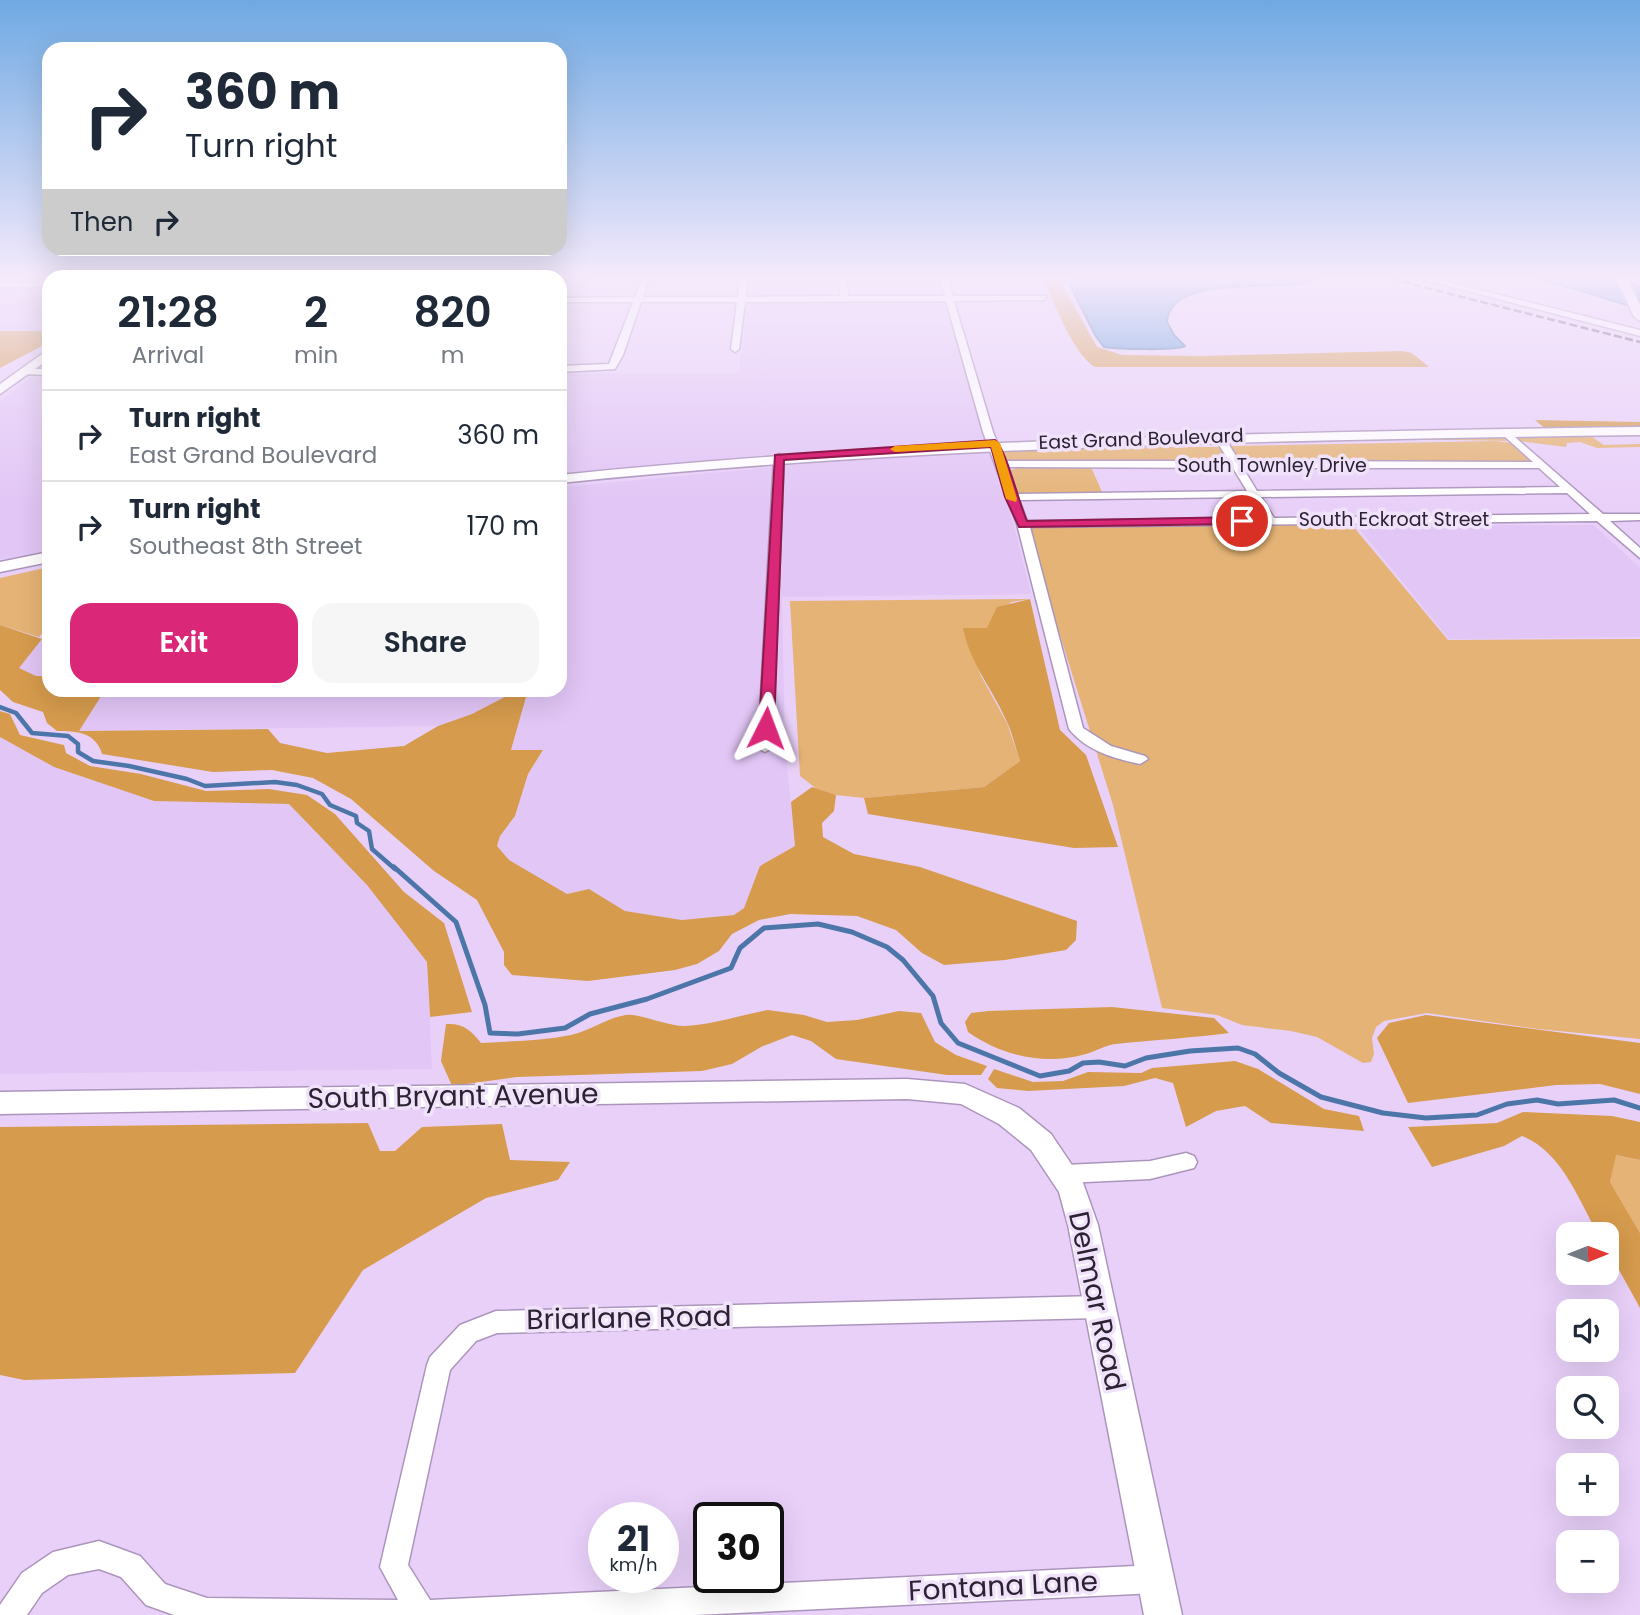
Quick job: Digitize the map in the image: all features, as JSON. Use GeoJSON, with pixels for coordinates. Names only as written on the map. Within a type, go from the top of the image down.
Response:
{"type":"FeatureCollection","features":[{"type":"Feature","properties":{"kind":"main road"},"geometry":{"type":"LineString","coordinates":[[0,390],[42,358]]}},
{"type":"Feature","properties":{"kind":"street"},"geometry":{"type":"LineString","coordinates":[[567,369],[612,367],[619,354]]}},
{"type":"Feature","properties":{"kind":"street"},"geometry":{"type":"LineString","coordinates":[[967,354],[988,432],[1003,464],[1011,497],[1023,524],[1076,729],[1090,744],[1113,754],[1140,760]]}},
{"type":"Feature","properties":{"kind":"street"},"geometry":{"type":"LineString","coordinates":[[24,372],[42,373]]}},
{"type":"Feature","properties":{"kind":"street","name":"East Grand Boulevard"},"geometry":{"type":"LineString","coordinates":[[567,478],[779,457],[995,443],[1219,436],[1640,431]]}},
{"type":"Feature","properties":{"kind":"street"},"geometry":{"type":"LineString","coordinates":[[1507,433],[1640,554]]}},
{"type":"Feature","properties":{"kind":"street"},"geometry":{"type":"LineString","coordinates":[[1219,436],[1255,494],[1258,505],[1270,520]]}},
{"type":"Feature","properties":{"kind":"street"},"geometry":{"type":"LineString","coordinates":[[765,748],[779,457]]}},
{"type":"Feature","properties":{"kind":"street","name":"South Townley Drive"},"geometry":{"type":"LineString","coordinates":[[1003,464],[1541,465]]}},
{"type":"Feature","properties":{"kind":"street"},"geometry":{"type":"LineString","coordinates":[[1011,497],[1569,491]]}},
{"type":"Feature","properties":{"kind":"street","name":"South Eckroat Street"},"geometry":{"type":"LineString","coordinates":[[1023,524],[1640,517]]}},
{"type":"Feature","properties":{"kind":"street"},"geometry":{"type":"LineString","coordinates":[[0,567],[42,558]]}},
{"type":"Feature","properties":{"kind":"street","name":"South Bryant Avenue"},"geometry":{"type":"LineString","coordinates":[[0,1103],[907,1089]]}},
{"type":"Feature","properties":{"kind":"street","name":"Delmar Road"},"geometry":{"type":"LineString","coordinates":[[907,1089],[965,1094],[1009,1116],[1041,1142],[1065,1174],[1083,1225],[1163,1615]]}},
{"type":"Feature","properties":{"kind":"street"},"geometry":{"type":"LineString","coordinates":[[1065,1174],[1150,1170],[1186,1162]]}},
{"type":"Feature","properties":{"kind":"street","name":"Briarlane Road"},"geometry":{"type":"LineString","coordinates":[[423,1614],[394,1567],[439,1365],[468,1333],[496,1322],[1098,1307]]}},
{"type":"Feature","properties":{"kind":"street","name":"Fontana Lane"},"geometry":{"type":"LineString","coordinates":[[10,1615],[32,1583],[63,1562],[99,1555],[130,1566],[156,1595],[207,1612],[423,1614],[1156,1579]]}},
{"type":"Feature","properties":{"kind":"shaded area"},"geometry":{"type":"Polygon","coordinates":[[[0,354],[26,354],[0,368],[0,354]]]}},
{"type":"Feature","properties":{"kind":"shaded area"},"geometry":{"type":"Polygon","coordinates":[[[741,354],[960,354],[985,440],[791,454],[567,475],[567,374],[739,373],[741,354]]]}},
{"type":"Feature","properties":{"kind":"shaded area"},"geometry":{"type":"Polygon","coordinates":[[[1082,354],[1414,354],[1429,367],[1095,367],[1082,354]]]}},
{"type":"Feature","properties":{"kind":"shaded area"},"geometry":{"type":"Polygon","coordinates":[[[31,377],[42,377],[42,556],[0,559],[0,401],[31,377]]]}},
{"type":"Feature","properties":{"kind":"shaded area"},"geometry":{"type":"Polygon","coordinates":[[[1535,420],[1640,422],[1640,428],[1547,430],[1535,420]]]}},
{"type":"Feature","properties":{"kind":"shaded area"},"geometry":{"type":"Polygon","coordinates":[[[1588,434],[1604,445],[1640,444],[1640,447],[1597,448],[1580,442],[1567,443],[1566,447],[1518,441],[1514,437],[1588,434]]]}},
{"type":"Feature","properties":{"kind":"shaded area"},"geometry":{"type":"Polygon","coordinates":[[[1505,437],[1512,441],[1395,439],[1228,444],[1226,440],[1505,437]]]}},
{"type":"Feature","properties":{"kind":"shaded area"},"geometry":{"type":"Polygon","coordinates":[[[1495,441],[1514,443],[1533,461],[1239,461],[1229,446],[1495,441]]]}},
{"type":"Feature","properties":{"kind":"shaded area"},"geometry":{"type":"Polygon","coordinates":[[[987,447],[996,453],[1031,594],[782,597],[785,747],[795,846],[760,866],[744,908],[734,915],[683,920],[625,911],[589,889],[567,894],[509,860],[497,846],[500,836],[515,816],[528,774],[543,751],[511,751],[526,697],[567,697],[567,486],[987,447]]]}},
{"type":"Feature","properties":{"kind":"shaded area"},"geometry":{"type":"Polygon","coordinates":[[[1223,447],[1230,460],[1008,461],[1003,452],[1223,447]]]}},
{"type":"Feature","properties":{"kind":"shaded area"},"geometry":{"type":"Polygon","coordinates":[[[1018,467],[1091,467],[1103,494],[1022,495],[1017,493],[1009,471],[1018,467]]]}},
{"type":"Feature","properties":{"kind":"shaded area"},"geometry":{"type":"Polygon","coordinates":[[[1352,525],[1448,640],[1640,639],[1640,1039],[1538,1029],[1427,1013],[1384,1021],[1376,1027],[1372,1038],[1374,1054],[1371,1062],[1363,1063],[1317,1037],[1242,1025],[1217,1015],[1162,1008],[1113,805],[1026,526],[1352,525]]]}},
{"type":"Feature","properties":{"kind":"shaded area"},"geometry":{"type":"Polygon","coordinates":[[[1594,525],[1640,568],[1640,637],[1449,639],[1357,526],[1594,525]]]}},
{"type":"Feature","properties":{"kind":"shaded area"},"geometry":{"type":"Polygon","coordinates":[[[42,569],[42,633],[39,637],[0,625],[0,578],[42,569]]]}},
{"type":"Feature","properties":{"kind":"shaded area"},"geometry":{"type":"Polygon","coordinates":[[[1030,599],[1011,602],[987,628],[964,628],[981,676],[1007,723],[1020,761],[984,787],[864,798],[836,795],[817,789],[800,776],[790,601],[1030,599]]]}},
{"type":"Feature","properties":{"kind":"shaded area"},"geometry":{"type":"Polygon","coordinates":[[[1030,599],[1060,730],[1086,755],[1118,847],[1074,848],[868,814],[864,798],[984,787],[1020,761],[1008,724],[971,654],[963,628],[987,628],[997,607],[1030,599]]]}},
{"type":"Feature","properties":{"kind":"shaded area"},"geometry":{"type":"Polygon","coordinates":[[[0,625],[42,639],[19,668],[42,676],[42,697],[101,697],[79,731],[268,729],[280,743],[327,753],[404,746],[438,726],[472,714],[505,697],[526,697],[511,750],[543,750],[528,774],[515,816],[500,836],[497,846],[509,860],[567,894],[589,889],[625,911],[682,920],[734,915],[744,908],[760,866],[795,846],[791,802],[812,787],[836,795],[834,811],[822,823],[823,837],[854,854],[920,867],[1077,921],[1076,940],[1066,950],[1005,960],[944,965],[922,953],[896,930],[857,916],[790,914],[759,920],[732,934],[719,951],[697,964],[675,970],[588,981],[512,975],[504,965],[504,952],[477,900],[434,871],[351,799],[313,778],[272,770],[213,772],[102,754],[90,737],[78,732],[57,731],[47,723],[43,712],[13,702],[0,690],[0,625]]]}},
{"type":"Feature","properties":{"kind":"shaded area"},"geometry":{"type":"Polygon","coordinates":[[[42,639],[42,676],[18,668],[42,639]]]}},
{"type":"Feature","properties":{"kind":"shaded area"},"geometry":{"type":"Polygon","coordinates":[[[100,697],[505,697],[472,714],[438,726],[78,731],[100,697]]]}},
{"type":"Feature","properties":{"kind":"shaded area"},"geometry":{"type":"Polygon","coordinates":[[[0,711],[10,714],[20,735],[64,745],[66,753],[90,766],[141,774],[206,791],[269,789],[307,795],[335,814],[404,892],[444,923],[472,1012],[430,1017],[427,962],[367,885],[289,804],[154,801],[54,767],[0,737],[0,711]]]}},
{"type":"Feature","properties":{"kind":"shaded area"},"geometry":{"type":"Polygon","coordinates":[[[0,737],[54,767],[154,801],[289,804],[367,885],[427,962],[432,1069],[0,1074],[0,737]]]}},
{"type":"Feature","properties":{"kind":"shaded area"},"geometry":{"type":"Polygon","coordinates":[[[1112,1007],[1214,1018],[1229,1033],[1116,1044],[1071,1057],[1040,1059],[1009,1053],[995,1047],[968,1032],[965,1022],[971,1013],[988,1011],[1112,1007]]]}},
{"type":"Feature","properties":{"kind":"shaded area"},"geometry":{"type":"Polygon","coordinates":[[[768,1010],[804,1015],[827,1022],[857,1020],[899,1011],[921,1013],[935,1042],[956,1055],[987,1066],[981,1075],[947,1075],[836,1059],[811,1041],[792,1035],[761,1047],[732,1064],[702,1071],[517,1077],[452,1086],[441,1061],[446,1024],[466,1028],[481,1043],[571,1035],[626,1015],[684,1026],[768,1010]]]}},
{"type":"Feature","properties":{"kind":"shaded area"},"geometry":{"type":"Polygon","coordinates":[[[1426,1015],[1640,1043],[1640,1094],[1600,1084],[1556,1085],[1408,1103],[1377,1038],[1389,1023],[1426,1015]]]}},
{"type":"Feature","properties":{"kind":"shaded area"},"geometry":{"type":"Polygon","coordinates":[[[1235,1061],[1258,1069],[1324,1109],[1359,1116],[1364,1131],[1271,1123],[1245,1106],[1216,1111],[1186,1127],[1173,1083],[1155,1078],[1124,1086],[1028,1091],[997,1088],[988,1079],[994,1069],[1033,1082],[1063,1081],[1088,1072],[1141,1073],[1152,1068],[1235,1061]]]}},
{"type":"Feature","properties":{"kind":"shaded area"},"geometry":{"type":"Polygon","coordinates":[[[1523,1112],[1612,1116],[1640,1122],[1640,1160],[1616,1155],[1610,1182],[1640,1233],[1640,1308],[1619,1270],[1619,1222],[1592,1222],[1568,1178],[1548,1153],[1536,1143],[1522,1136],[1504,1146],[1432,1167],[1408,1127],[1497,1123],[1523,1112]]]}},
{"type":"Feature","properties":{"kind":"shaded area"},"geometry":{"type":"Polygon","coordinates":[[[368,1123],[380,1151],[395,1151],[422,1127],[502,1124],[510,1160],[570,1162],[558,1180],[486,1198],[363,1270],[295,1373],[24,1380],[0,1375],[0,1127],[368,1123]]]}},
{"type":"Feature","properties":{"kind":"shaded area"},"geometry":{"type":"Polygon","coordinates":[[[1615,1155],[1640,1160],[1640,1233],[1610,1182],[1615,1155]]]}},
{"type":"Feature","properties":{"kind":"waterway"},"geometry":{"type":"LineString","coordinates":[[0,707],[16,713],[32,733],[68,736],[78,744],[78,752],[93,761],[129,766],[187,779],[205,786],[275,782],[297,785],[322,794],[330,805],[356,816],[357,823],[369,831],[372,849],[395,869]]}},
{"type":"Feature","properties":{"kind":"waterway"},"geometry":{"type":"LineString","coordinates":[[394,867],[456,922],[485,1005],[490,1033],[518,1034],[565,1028],[590,1014],[647,999],[731,968],[740,948],[764,928],[818,924],[852,932],[887,947],[903,960],[933,996],[941,1023],[958,1043],[1040,1076],[1069,1071],[1083,1063],[1099,1062],[1125,1066],[1146,1058],[1190,1051],[1238,1048],[1255,1054],[1279,1073],[1321,1097],[1383,1113],[1426,1118],[1477,1115],[1507,1104],[1537,1100],[1558,1104],[1614,1100],[1640,1108]]}},
{"type":"Feature","properties":{"kind":"slow traffic"},"geometry":{"type":"LineString","coordinates":[[895,449],[995,443],[1012,499]]}},
{"type":"Feature","properties":{"kind":"route"},"geometry":{"type":"LineString","coordinates":[[766,728],[779,457],[995,443],[1011,497],[1023,524],[1242,521]]}}]}
